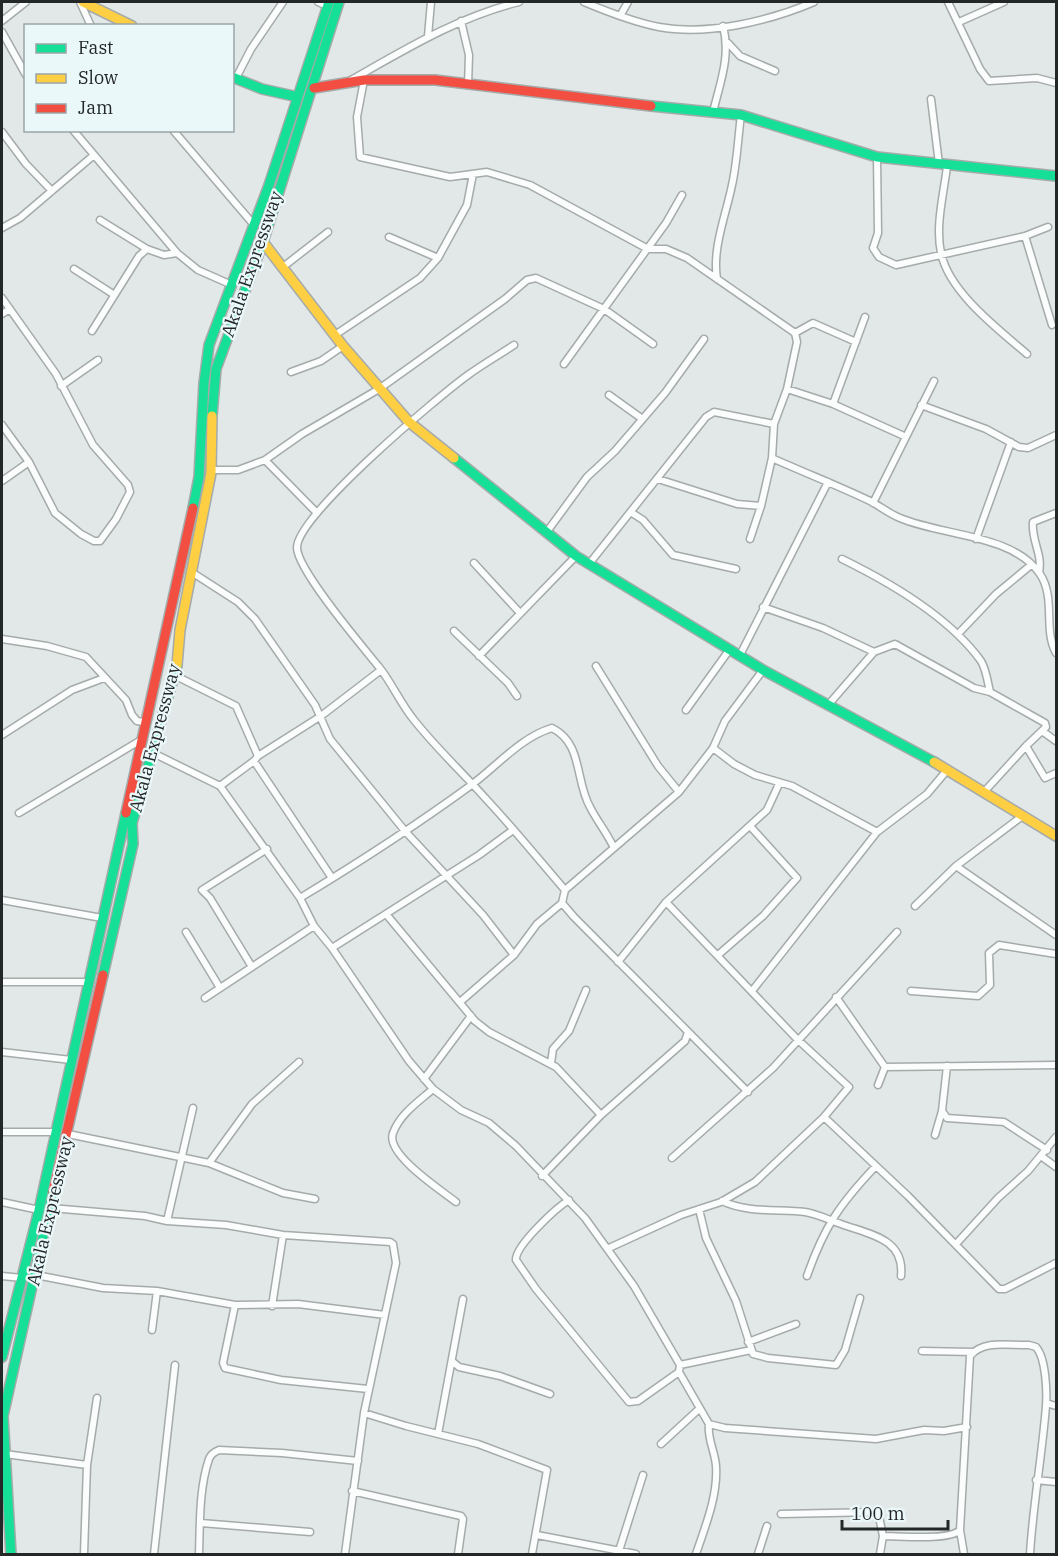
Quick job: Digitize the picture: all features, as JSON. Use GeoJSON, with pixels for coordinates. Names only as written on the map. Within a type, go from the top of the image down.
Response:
{"type":"FeatureCollection","features":[{"type":"Feature","properties":{"kind":"main road"},"geometry":{"type":"LineString","coordinates":[[82,2],[97,4],[129,24]]}},
{"type":"Feature","properties":{"kind":"main road","name":"Akala Expressway"},"geometry":{"type":"LineString","coordinates":[[11,1554],[5,1454],[5,1401],[36,1275],[133,844],[132,823],[176,671],[180,630],[193,573],[211,470],[213,384],[216,369],[263,242],[314,88],[339,2]]}},
{"type":"Feature","properties":{"kind":"main road","name":"Akala Expressway"},"geometry":{"type":"LineString","coordinates":[[2,1358],[39,1210],[198,481],[202,454],[203,372],[209,345],[254,225],[298,97],[325,3]]}},
{"type":"Feature","properties":{"kind":"main road"},"geometry":{"type":"LineString","coordinates":[[234,77],[262,88],[298,97]]}},
{"type":"Feature","properties":{"kind":"main road"},"geometry":{"type":"LineString","coordinates":[[314,88],[363,80],[435,80],[741,115],[877,157],[1056,176]]}},
{"type":"Feature","properties":{"kind":"main road"},"geometry":{"type":"LineString","coordinates":[[263,242],[343,346],[409,422],[576,556],[763,670],[948,769],[1021,817],[1056,836]]}},
{"type":"Feature","properties":{"kind":"main road"},"geometry":{"type":"LineString","coordinates":[[156,673],[176,671]]}},
{"type":"Feature","properties":{"kind":"main road"},"geometry":{"type":"LineString","coordinates":[[149,699],[167,705]]}},
{"type":"Feature","properties":{"kind":"main road"},"geometry":{"type":"LineString","coordinates":[[47,1167],[59,1171]]}},
{"type":"Feature","properties":{"kind":"street"},"geometry":{"type":"LineString","coordinates":[[2,21],[26,2]]}},
{"type":"Feature","properties":{"kind":"street"},"geometry":{"type":"LineString","coordinates":[[82,2],[90,24]]}},
{"type":"Feature","properties":{"kind":"street"},"geometry":{"type":"LineString","coordinates":[[234,77],[283,2]]}},
{"type":"Feature","properties":{"kind":"street"},"geometry":{"type":"LineString","coordinates":[[428,36],[431,2]]}},
{"type":"Feature","properties":{"kind":"street"},"geometry":{"type":"LineString","coordinates":[[348,81],[428,36],[461,21],[519,2]]}},
{"type":"Feature","properties":{"kind":"street"},"geometry":{"type":"LineString","coordinates":[[584,2],[620,16],[660,27],[689,30],[723,26],[769,16],[814,2]]}},
{"type":"Feature","properties":{"kind":"street"},"geometry":{"type":"LineString","coordinates":[[620,16],[628,2]]}},
{"type":"Feature","properties":{"kind":"street"},"geometry":{"type":"LineString","coordinates":[[948,2],[980,69],[989,81],[1037,78],[1056,82]]}},
{"type":"Feature","properties":{"kind":"street"},"geometry":{"type":"LineString","coordinates":[[959,22],[1004,2]]}},
{"type":"Feature","properties":{"kind":"street"},"geometry":{"type":"LineString","coordinates":[[461,21],[469,55],[468,85]]}},
{"type":"Feature","properties":{"kind":"street"},"geometry":{"type":"LineString","coordinates":[[712,112],[727,58],[728,43],[723,26]]}},
{"type":"Feature","properties":{"kind":"street"},"geometry":{"type":"LineString","coordinates":[[2,32],[24,71]]}},
{"type":"Feature","properties":{"kind":"street"},"geometry":{"type":"LineString","coordinates":[[728,43],[740,56],[775,71]]}},
{"type":"Feature","properties":{"kind":"street"},"geometry":{"type":"LineString","coordinates":[[363,80],[357,117],[360,157],[450,177],[487,172],[530,185],[648,249],[666,249],[687,258],[795,333],[797,342],[787,389],[774,424],[772,458],[761,506],[750,539]]}},
{"type":"Feature","properties":{"kind":"street"},"geometry":{"type":"LineString","coordinates":[[931,99],[943,165],[939,232],[941,255],[962,295],[1026,354]]}},
{"type":"Feature","properties":{"kind":"street"},"geometry":{"type":"LineString","coordinates":[[717,279],[721,232],[733,183],[741,115]]}},
{"type":"Feature","properties":{"kind":"street"},"geometry":{"type":"LineString","coordinates":[[2,132],[26,164],[52,191]]}},
{"type":"Feature","properties":{"kind":"street"},"geometry":{"type":"LineString","coordinates":[[75,132],[177,253],[198,270],[232,285]]}},
{"type":"Feature","properties":{"kind":"street"},"geometry":{"type":"LineString","coordinates":[[175,132],[254,225]]}},
{"type":"Feature","properties":{"kind":"street"},"geometry":{"type":"LineString","coordinates":[[2,228],[20,218],[94,155]]}},
{"type":"Feature","properties":{"kind":"street"},"geometry":{"type":"LineString","coordinates":[[877,157],[878,233],[873,248],[879,257],[896,265],[1025,236],[1048,227]]}},
{"type":"Feature","properties":{"kind":"street"},"geometry":{"type":"LineString","coordinates":[[335,335],[420,278],[438,258],[467,205],[473,174]]}},
{"type":"Feature","properties":{"kind":"street"},"geometry":{"type":"LineString","coordinates":[[564,364],[648,249],[682,195]]}},
{"type":"Feature","properties":{"kind":"street"},"geometry":{"type":"LineString","coordinates":[[100,220],[147,249],[164,255],[177,253]]}},
{"type":"Feature","properties":{"kind":"street"},"geometry":{"type":"LineString","coordinates":[[283,267],[328,232]]}},
{"type":"Feature","properties":{"kind":"street"},"geometry":{"type":"LineString","coordinates":[[1025,236],[1052,325]]}},
{"type":"Feature","properties":{"kind":"street"},"geometry":{"type":"LineString","coordinates":[[389,237],[438,258]]}},
{"type":"Feature","properties":{"kind":"street"},"geometry":{"type":"LineString","coordinates":[[92,331],[130,265],[147,249]]}},
{"type":"Feature","properties":{"kind":"street"},"geometry":{"type":"LineString","coordinates":[[75,269],[113,294]]}},
{"type":"Feature","properties":{"kind":"street"},"geometry":{"type":"LineString","coordinates":[[211,470],[238,470],[265,460],[302,434],[379,389],[505,299],[527,280],[536,278],[604,309],[653,344]]}},
{"type":"Feature","properties":{"kind":"street"},"geometry":{"type":"LineString","coordinates":[[2,298],[61,386],[93,445],[115,468],[130,492],[116,519],[100,541],[94,541],[81,534],[55,513],[29,462],[2,425]]}},
{"type":"Feature","properties":{"kind":"street"},"geometry":{"type":"LineString","coordinates":[[2,314],[10,309]]}},
{"type":"Feature","properties":{"kind":"street"},"geometry":{"type":"LineString","coordinates":[[833,404],[865,317]]}},
{"type":"Feature","properties":{"kind":"street"},"geometry":{"type":"LineString","coordinates":[[795,333],[813,323],[856,342]]}},
{"type":"Feature","properties":{"kind":"street"},"geometry":{"type":"LineString","coordinates":[[546,533],[587,477],[615,451],[641,418],[665,393],[704,339]]}},
{"type":"Feature","properties":{"kind":"street"},"geometry":{"type":"LineString","coordinates":[[514,345],[468,375],[409,422],[317,513],[300,538],[297,547],[300,557],[350,632],[381,670],[397,700],[439,752],[513,830],[565,890]]}},
{"type":"Feature","properties":{"kind":"street"},"geometry":{"type":"LineString","coordinates":[[291,372],[321,361],[343,346]]}},
{"type":"Feature","properties":{"kind":"street"},"geometry":{"type":"LineString","coordinates":[[61,386],[98,360]]}},
{"type":"Feature","properties":{"kind":"street"},"geometry":{"type":"LineString","coordinates":[[873,503],[904,436],[934,381]]}},
{"type":"Feature","properties":{"kind":"street"},"geometry":{"type":"LineString","coordinates":[[787,389],[833,404],[904,436]]}},
{"type":"Feature","properties":{"kind":"street"},"geometry":{"type":"LineString","coordinates":[[609,395],[641,418]]}},
{"type":"Feature","properties":{"kind":"street"},"geometry":{"type":"LineString","coordinates":[[921,405],[987,429],[1028,448],[1056,435]]}},
{"type":"Feature","properties":{"kind":"street"},"geometry":{"type":"LineString","coordinates":[[589,564],[632,513],[706,417],[714,412],[774,424]]}},
{"type":"Feature","properties":{"kind":"street"},"geometry":{"type":"LineString","coordinates":[[976,539],[1011,442]]}},
{"type":"Feature","properties":{"kind":"street"},"geometry":{"type":"LineString","coordinates":[[772,458],[873,503],[897,517],[922,526],[1002,545],[1029,562],[1039,572],[1048,590],[1052,645],[1056,653]]}},
{"type":"Feature","properties":{"kind":"street"},"geometry":{"type":"LineString","coordinates":[[265,460],[317,513]]}},
{"type":"Feature","properties":{"kind":"street"},"geometry":{"type":"LineString","coordinates":[[2,481],[29,462]]}},
{"type":"Feature","properties":{"kind":"street"},"geometry":{"type":"LineString","coordinates":[[658,478],[737,504],[761,506]]}},
{"type":"Feature","properties":{"kind":"street"},"geometry":{"type":"LineString","coordinates":[[740,655],[828,482]]}},
{"type":"Feature","properties":{"kind":"street"},"geometry":{"type":"LineString","coordinates":[[632,513],[643,520],[673,555],[736,569]]}},
{"type":"Feature","properties":{"kind":"street"},"geometry":{"type":"LineString","coordinates":[[1039,572],[1041,564],[1036,549],[1033,522],[1056,513]]}},
{"type":"Feature","properties":{"kind":"street"},"geometry":{"type":"LineString","coordinates":[[958,634],[1029,562],[1036,549]]}},
{"type":"Feature","properties":{"kind":"street"},"geometry":{"type":"LineString","coordinates":[[478,656],[576,556]]}},
{"type":"Feature","properties":{"kind":"street"},"geometry":{"type":"LineString","coordinates":[[842,559],[881,580],[958,634],[982,663],[990,692]]}},
{"type":"Feature","properties":{"kind":"street"},"geometry":{"type":"LineString","coordinates":[[474,563],[520,613]]}},
{"type":"Feature","properties":{"kind":"street"},"geometry":{"type":"LineString","coordinates":[[193,573],[238,602],[255,619],[315,705],[330,740],[405,831],[447,874],[514,955]]}},
{"type":"Feature","properties":{"kind":"street"},"geometry":{"type":"LineString","coordinates":[[1048,590],[1056,588]]}},
{"type":"Feature","properties":{"kind":"street"},"geometry":{"type":"LineString","coordinates":[[763,607],[823,628],[874,652]]}},
{"type":"Feature","properties":{"kind":"street"},"geometry":{"type":"LineString","coordinates":[[454,631],[508,683],[517,696]]}},
{"type":"Feature","properties":{"kind":"street"},"geometry":{"type":"LineString","coordinates":[[2,639],[47,646],[86,657],[126,700],[137,721],[144,722]]}},
{"type":"Feature","properties":{"kind":"street"},"geometry":{"type":"LineString","coordinates":[[829,704],[874,652],[895,644],[974,688],[990,692],[1045,723],[1046,727],[984,792]]}},
{"type":"Feature","properties":{"kind":"street"},"geometry":{"type":"LineString","coordinates":[[686,710],[729,649]]}},
{"type":"Feature","properties":{"kind":"street"},"geometry":{"type":"LineString","coordinates":[[596,666],[658,766],[679,792]]}},
{"type":"Feature","properties":{"kind":"street"},"geometry":{"type":"LineString","coordinates":[[220,786],[256,758],[329,710],[381,670]]}},
{"type":"Feature","properties":{"kind":"street"},"geometry":{"type":"LineString","coordinates":[[460,1002],[514,955],[537,924],[562,903],[565,890],[679,792],[713,748],[725,721],[763,670]]}},
{"type":"Feature","properties":{"kind":"street"},"geometry":{"type":"LineString","coordinates":[[176,671],[236,706],[256,758],[332,878]]}},
{"type":"Feature","properties":{"kind":"street"},"geometry":{"type":"LineString","coordinates":[[2,735],[72,690],[104,678]]}},
{"type":"Feature","properties":{"kind":"street"},"geometry":{"type":"LineString","coordinates":[[300,897],[405,831],[471,785],[505,756],[552,728],[561,732],[571,744],[588,805],[614,848]]}},
{"type":"Feature","properties":{"kind":"street"},"geometry":{"type":"LineString","coordinates":[[1042,731],[1056,741]]}},
{"type":"Feature","properties":{"kind":"street"},"geometry":{"type":"LineString","coordinates":[[19,813],[141,740]]}},
{"type":"Feature","properties":{"kind":"street"},"geometry":{"type":"LineString","coordinates":[[1026,746],[1041,775],[1045,778],[1056,772]]}},
{"type":"Feature","properties":{"kind":"street"},"geometry":{"type":"LineString","coordinates":[[713,748],[734,764],[779,784],[792,786],[878,832]]}},
{"type":"Feature","properties":{"kind":"street"},"geometry":{"type":"LineString","coordinates":[[153,753],[220,786],[300,897],[314,926],[332,948],[392,1039],[424,1079],[433,1089],[461,1110],[489,1123],[516,1146],[542,1176],[569,1200],[609,1248],[658,1324],[699,1409],[709,1424],[708,1432],[715,1454],[716,1470],[709,1515],[696,1554]]}},
{"type":"Feature","properties":{"kind":"street"},"geometry":{"type":"LineString","coordinates":[[752,991],[878,832],[927,794],[948,769]]}},
{"type":"Feature","properties":{"kind":"street"},"geometry":{"type":"LineString","coordinates":[[618,962],[666,902],[767,810],[779,784]]}},
{"type":"Feature","properties":{"kind":"street"},"geometry":{"type":"LineString","coordinates":[[915,906],[956,866],[1021,817]]}},
{"type":"Feature","properties":{"kind":"street"},"geometry":{"type":"LineString","coordinates":[[718,955],[763,916],[797,878],[750,826]]}},
{"type":"Feature","properties":{"kind":"street"},"geometry":{"type":"LineString","coordinates":[[332,948],[479,855],[513,830]]}},
{"type":"Feature","properties":{"kind":"street"},"geometry":{"type":"LineString","coordinates":[[252,967],[210,898],[202,890],[267,849]]}},
{"type":"Feature","properties":{"kind":"street"},"geometry":{"type":"LineString","coordinates":[[956,866],[1056,935]]}},
{"type":"Feature","properties":{"kind":"street"},"geometry":{"type":"LineString","coordinates":[[2,900],[102,918]]}},
{"type":"Feature","properties":{"kind":"street"},"geometry":{"type":"LineString","coordinates":[[609,1248],[699,1209],[722,1202],[755,1182],[824,1117],[849,1087],[797,1039],[666,902]]}},
{"type":"Feature","properties":{"kind":"street"},"geometry":{"type":"LineString","coordinates":[[562,903],[748,1092]]}},
{"type":"Feature","properties":{"kind":"street"},"geometry":{"type":"LineString","coordinates":[[386,914],[471,1016],[489,1032],[551,1063],[602,1115]]}},
{"type":"Feature","properties":{"kind":"street"},"geometry":{"type":"LineString","coordinates":[[205,998],[314,926]]}},
{"type":"Feature","properties":{"kind":"street"},"geometry":{"type":"LineString","coordinates":[[186,932],[220,988]]}},
{"type":"Feature","properties":{"kind":"street"},"geometry":{"type":"LineString","coordinates":[[672,1158],[748,1092],[783,1058],[797,1039],[897,932]]}},
{"type":"Feature","properties":{"kind":"street"},"geometry":{"type":"LineString","coordinates":[[911,991],[978,996],[990,985],[989,953],[999,945],[1056,954]]}},
{"type":"Feature","properties":{"kind":"street"},"geometry":{"type":"LineString","coordinates":[[2,982],[88,982]]}},
{"type":"Feature","properties":{"kind":"street"},"geometry":{"type":"LineString","coordinates":[[551,1063],[553,1049],[569,1030],[586,990]]}},
{"type":"Feature","properties":{"kind":"street"},"geometry":{"type":"LineString","coordinates":[[836,997],[885,1067]]}},
{"type":"Feature","properties":{"kind":"street"},"geometry":{"type":"LineString","coordinates":[[424,1079],[471,1016]]}},
{"type":"Feature","properties":{"kind":"street"},"geometry":{"type":"LineString","coordinates":[[542,1176],[602,1115],[685,1041],[688,1032]]}},
{"type":"Feature","properties":{"kind":"street"},"geometry":{"type":"LineString","coordinates":[[685,1041],[699,1041]]}},
{"type":"Feature","properties":{"kind":"street"},"geometry":{"type":"LineString","coordinates":[[2,1052],[71,1060]]}},
{"type":"Feature","properties":{"kind":"street"},"geometry":{"type":"LineString","coordinates":[[209,1163],[252,1104],[299,1062]]}},
{"type":"Feature","properties":{"kind":"street"},"geometry":{"type":"LineString","coordinates":[[885,1067],[1056,1065]]}},
{"type":"Feature","properties":{"kind":"street"},"geometry":{"type":"LineString","coordinates":[[936,1135],[942,1111],[947,1066]]}},
{"type":"Feature","properties":{"kind":"street"},"geometry":{"type":"LineString","coordinates":[[878,1086],[885,1067]]}},
{"type":"Feature","properties":{"kind":"street"},"geometry":{"type":"LineString","coordinates":[[433,1089],[401,1120],[392,1135],[392,1143],[403,1160],[456,1202]]}},
{"type":"Feature","properties":{"kind":"street"},"geometry":{"type":"LineString","coordinates":[[167,1221],[193,1108]]}},
{"type":"Feature","properties":{"kind":"street"},"geometry":{"type":"LineString","coordinates":[[942,1111],[946,1118],[1004,1122],[1047,1150]]}},
{"type":"Feature","properties":{"kind":"street"},"geometry":{"type":"LineString","coordinates":[[824,1117],[1002,1289],[1056,1263]]}},
{"type":"Feature","properties":{"kind":"street"},"geometry":{"type":"LineString","coordinates":[[2,1132],[55,1132]]}},
{"type":"Feature","properties":{"kind":"street"},"geometry":{"type":"LineString","coordinates":[[68,1134],[167,1152],[209,1163],[284,1193],[315,1199]]}},
{"type":"Feature","properties":{"kind":"street"},"geometry":{"type":"LineString","coordinates":[[956,1244],[998,1198],[1047,1150],[1056,1137]]}},
{"type":"Feature","properties":{"kind":"street"},"geometry":{"type":"LineString","coordinates":[[1041,1156],[1056,1167]]}},
{"type":"Feature","properties":{"kind":"street"},"geometry":{"type":"LineString","coordinates":[[807,1276],[830,1220],[846,1197],[875,1167]]}},
{"type":"Feature","properties":{"kind":"street"},"geometry":{"type":"LineString","coordinates":[[569,1200],[547,1218],[517,1252],[516,1260],[536,1289],[629,1402],[638,1401],[680,1368],[751,1350]]}},
{"type":"Feature","properties":{"kind":"street"},"geometry":{"type":"LineString","coordinates":[[2,1202],[39,1210]]}},
{"type":"Feature","properties":{"kind":"street"},"geometry":{"type":"LineString","coordinates":[[722,1202],[736,1207],[808,1213],[882,1238],[900,1258],[901,1276]]}},
{"type":"Feature","properties":{"kind":"street"},"geometry":{"type":"LineString","coordinates":[[51,1208],[226,1225],[283,1235],[393,1244],[396,1263],[368,1389],[345,1554]]}},
{"type":"Feature","properties":{"kind":"street"},"geometry":{"type":"LineString","coordinates":[[699,1209],[710,1247],[736,1301],[751,1350],[758,1357],[836,1365],[845,1350],[860,1298]]}},
{"type":"Feature","properties":{"kind":"street"},"geometry":{"type":"LineString","coordinates":[[272,1306],[283,1235]]}},
{"type":"Feature","properties":{"kind":"street"},"geometry":{"type":"LineString","coordinates":[[36,1275],[103,1288],[158,1291],[235,1305],[325,1306],[385,1315]]}},
{"type":"Feature","properties":{"kind":"street"},"geometry":{"type":"LineString","coordinates":[[2,1276],[22,1278]]}},
{"type":"Feature","properties":{"kind":"street"},"geometry":{"type":"LineString","coordinates":[[152,1330],[158,1291]]}},
{"type":"Feature","properties":{"kind":"street"},"geometry":{"type":"LineString","coordinates":[[438,1434],[463,1299]]}},
{"type":"Feature","properties":{"kind":"street"},"geometry":{"type":"LineString","coordinates":[[235,1305],[223,1363],[225,1368],[281,1380],[368,1389]]}},
{"type":"Feature","properties":{"kind":"street"},"geometry":{"type":"LineString","coordinates":[[748,1342],[796,1324]]}},
{"type":"Feature","properties":{"kind":"street"},"geometry":{"type":"LineString","coordinates":[[964,1554],[960,1530],[961,1475],[967,1427],[970,1356],[987,1345],[1036,1347],[1041,1354],[1046,1403],[1036,1480],[1030,1554]]}},
{"type":"Feature","properties":{"kind":"street"},"geometry":{"type":"LineString","coordinates":[[922,1351],[974,1352]]}},
{"type":"Feature","properties":{"kind":"street"},"geometry":{"type":"LineString","coordinates":[[453,1362],[459,1367],[500,1376],[550,1394]]}},
{"type":"Feature","properties":{"kind":"street"},"geometry":{"type":"LineString","coordinates":[[154,1554],[175,1365]]}},
{"type":"Feature","properties":{"kind":"street"},"geometry":{"type":"LineString","coordinates":[[451,1371],[459,1367]]}},
{"type":"Feature","properties":{"kind":"street"},"geometry":{"type":"LineString","coordinates":[[84,1554],[87,1465],[97,1398]]}},
{"type":"Feature","properties":{"kind":"street"},"geometry":{"type":"LineString","coordinates":[[1046,1403],[1056,1406]]}},
{"type":"Feature","properties":{"kind":"street"},"geometry":{"type":"LineString","coordinates":[[661,1444],[699,1409]]}},
{"type":"Feature","properties":{"kind":"street"},"geometry":{"type":"LineString","coordinates":[[364,1413],[478,1444],[547,1470],[532,1554]]}},
{"type":"Feature","properties":{"kind":"street"},"geometry":{"type":"LineString","coordinates":[[709,1424],[725,1428],[876,1439],[924,1430],[944,1431],[967,1427]]}},
{"type":"Feature","properties":{"kind":"street"},"geometry":{"type":"LineString","coordinates":[[199,1554],[209,1459],[219,1450],[282,1453],[358,1461]]}},
{"type":"Feature","properties":{"kind":"street"},"geometry":{"type":"LineString","coordinates":[[5,1454],[87,1465]]}},
{"type":"Feature","properties":{"kind":"street"},"geometry":{"type":"LineString","coordinates":[[619,1552],[643,1475]]}},
{"type":"Feature","properties":{"kind":"street"},"geometry":{"type":"LineString","coordinates":[[1036,1480],[1056,1482]]}},
{"type":"Feature","properties":{"kind":"street"},"geometry":{"type":"LineString","coordinates":[[352,1491],[461,1516],[463,1520],[458,1554]]}},
{"type":"Feature","properties":{"kind":"street"},"geometry":{"type":"LineString","coordinates":[[780,1514],[878,1512],[883,1536],[880,1554]]}},
{"type":"Feature","properties":{"kind":"street"},"geometry":{"type":"LineString","coordinates":[[201,1523],[310,1532]]}},
{"type":"Feature","properties":{"kind":"street"},"geometry":{"type":"LineString","coordinates":[[758,1554],[766,1526]]}},
{"type":"Feature","properties":{"kind":"street"},"geometry":{"type":"LineString","coordinates":[[883,1536],[910,1535],[935,1538],[957,1534],[960,1530]]}},
{"type":"Feature","properties":{"kind":"street"},"geometry":{"type":"LineString","coordinates":[[537,1536],[636,1554]]}},
{"type":"Feature","properties":{"kind":"traffic: fast"},"geometry":{"type":"LineString","coordinates":[[193,508],[199,477],[204,383],[209,345],[269,185],[329,2]]}},
{"type":"Feature","properties":{"kind":"traffic: fast"},"geometry":{"type":"LineString","coordinates":[[212,416],[216,369],[263,242],[339,2]]}},
{"type":"Feature","properties":{"kind":"traffic: fast"},"geometry":{"type":"LineString","coordinates":[[234,78],[262,89],[298,97]]}},
{"type":"Feature","properties":{"kind":"traffic: fast"},"geometry":{"type":"LineString","coordinates":[[651,106],[741,115],[877,157],[1056,176]]}},
{"type":"Feature","properties":{"kind":"traffic: fast"},"geometry":{"type":"LineString","coordinates":[[454,458],[576,556],[763,670],[934,762]]}},
{"type":"Feature","properties":{"kind":"traffic: fast"},"geometry":{"type":"LineString","coordinates":[[103,975],[133,844],[132,823],[177,665]]}},
{"type":"Feature","properties":{"kind":"traffic: fast"},"geometry":{"type":"LineString","coordinates":[[2,1357],[39,1210],[126,813]]}},
{"type":"Feature","properties":{"kind":"traffic: fast"},"geometry":{"type":"LineString","coordinates":[[11,1554],[3,1416],[53,1192]]}},
{"type":"Feature","properties":{"kind":"traffic: slow"},"geometry":{"type":"LineString","coordinates":[[83,2],[128,24]]}},
{"type":"Feature","properties":{"kind":"traffic: slow"},"geometry":{"type":"LineString","coordinates":[[263,242],[343,346],[409,422],[454,458]]}},
{"type":"Feature","properties":{"kind":"traffic: slow"},"geometry":{"type":"LineString","coordinates":[[177,665],[180,630],[211,473],[212,416]]}},
{"type":"Feature","properties":{"kind":"traffic: slow"},"geometry":{"type":"LineString","coordinates":[[934,762],[1056,836]]}},
{"type":"Feature","properties":{"kind":"traffic: jam"},"geometry":{"type":"LineString","coordinates":[[314,88],[364,80],[435,80],[651,106]]}},
{"type":"Feature","properties":{"kind":"traffic: jam"},"geometry":{"type":"LineString","coordinates":[[126,813],[193,508]]}},
{"type":"Feature","properties":{"kind":"traffic: jam"},"geometry":{"type":"LineString","coordinates":[[53,1192],[103,975]]}}]}
